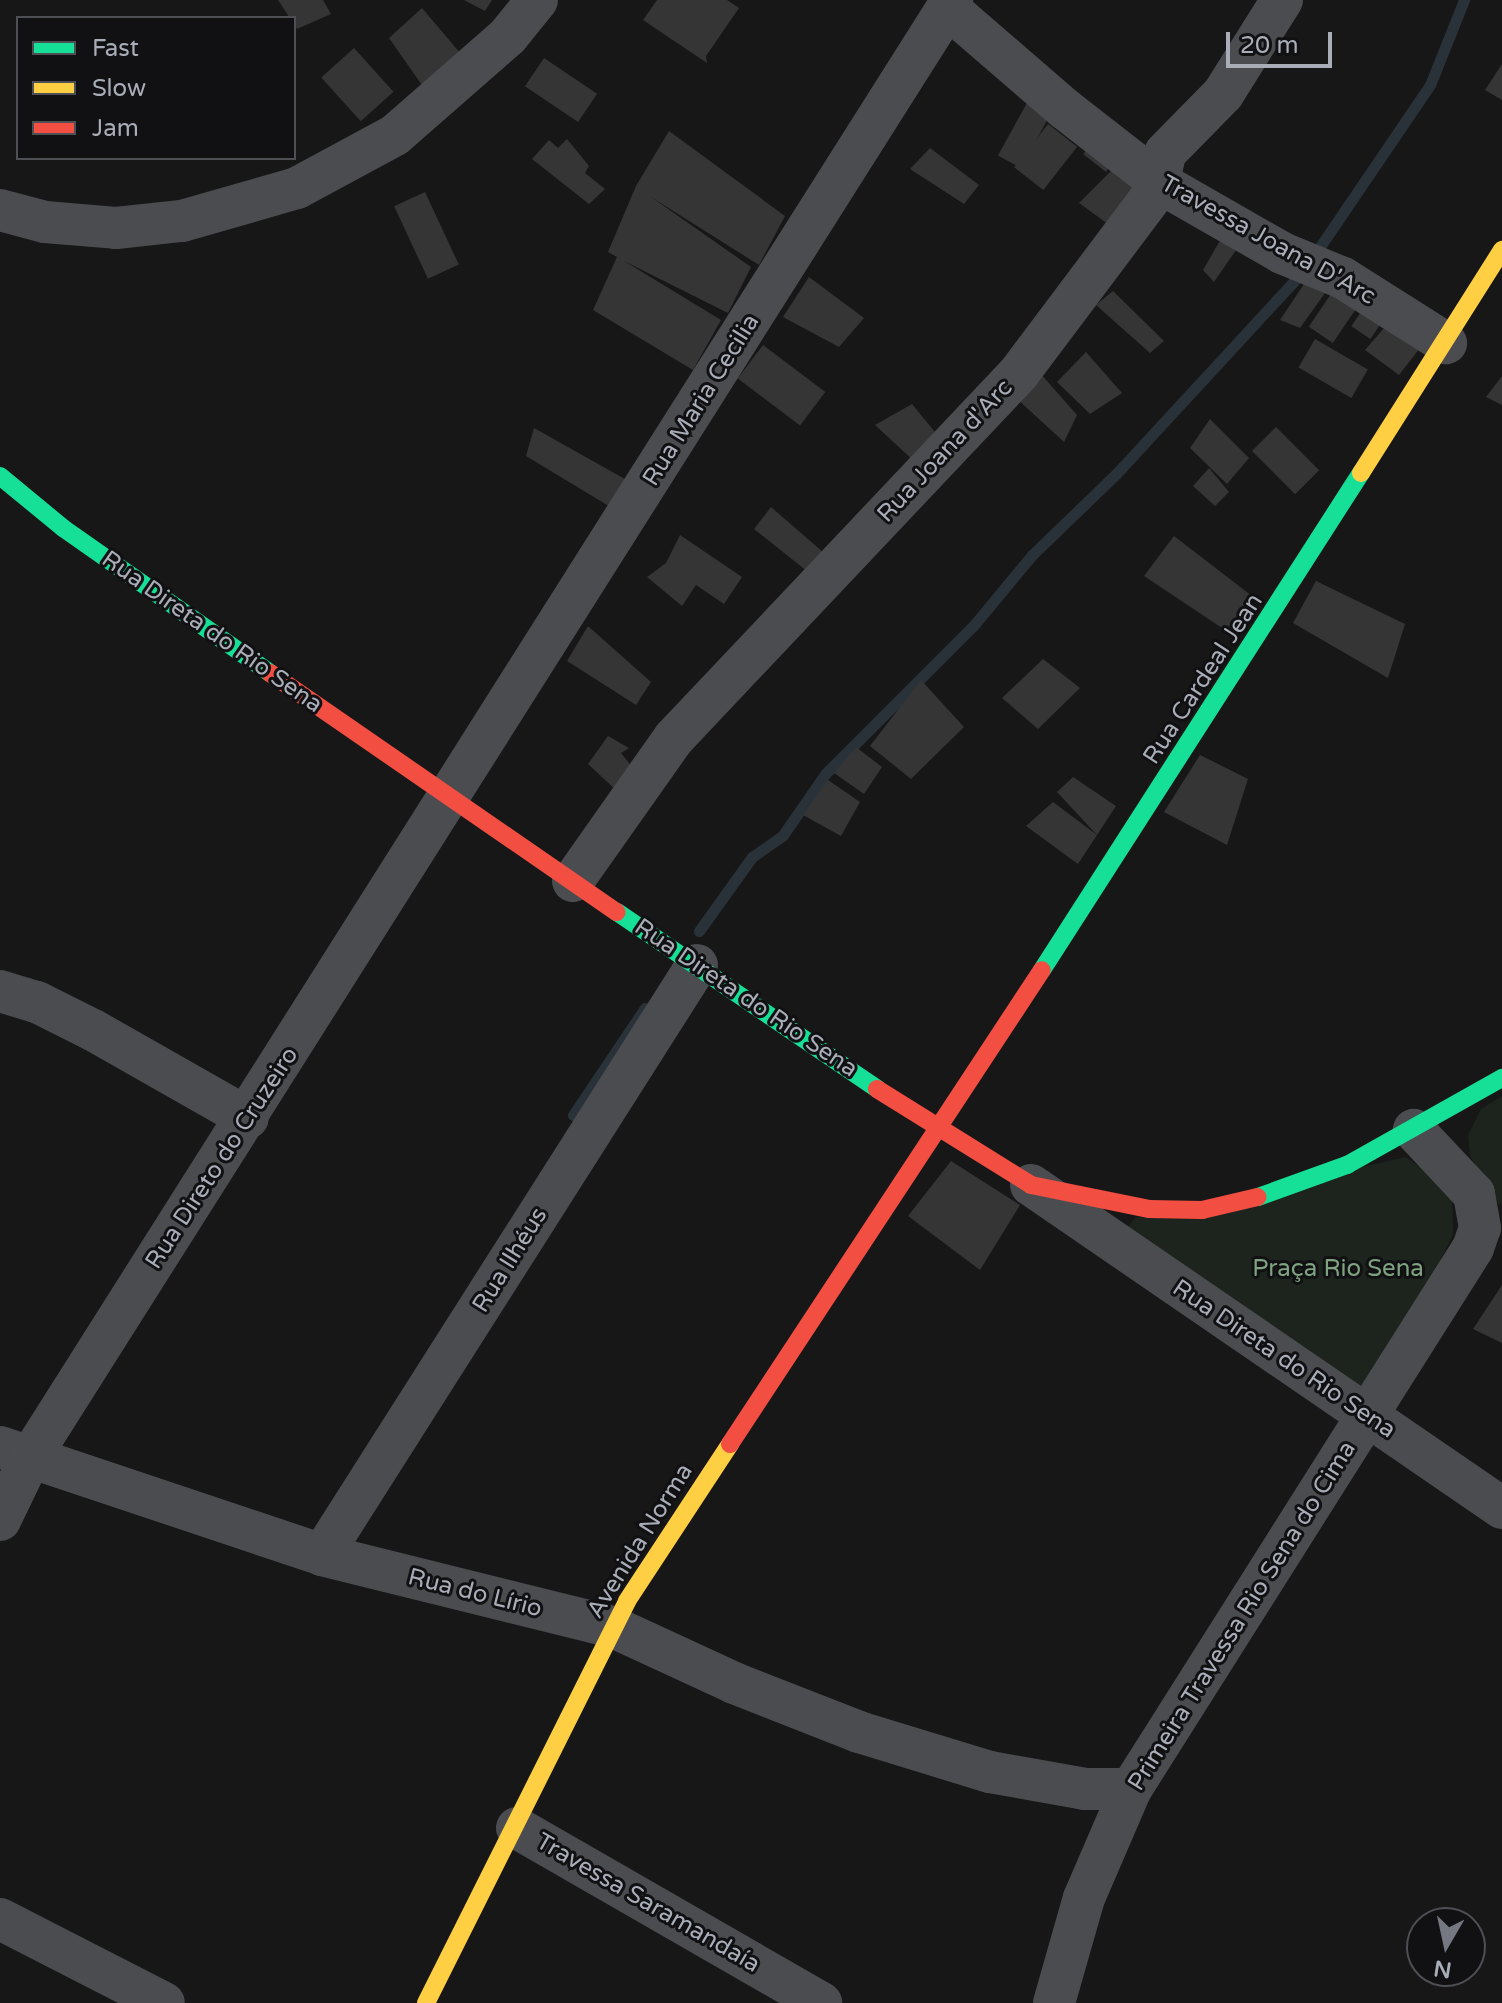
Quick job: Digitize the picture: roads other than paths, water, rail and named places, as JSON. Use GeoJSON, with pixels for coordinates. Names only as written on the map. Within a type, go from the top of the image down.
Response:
{"type":"FeatureCollection","features":[{"type":"Feature","properties":{"kind":"street"},"geometry":{"type":"LineString","coordinates":[[0,210],[45,222],[116,228],[197,218],[297,188],[395,135],[508,36],[537,0]]}},
{"type":"Feature","properties":{"kind":"street","name":"Rua Joana d'Arc"},"geometry":{"type":"LineString","coordinates":[[573,881],[674,738],[1019,373],[1160,183],[1165,153],[1223,94],[1282,0]]}},
{"type":"Feature","properties":{"kind":"street","name":"Travessa Joana D'Arc"},"geometry":{"type":"LineString","coordinates":[[950,4],[1065,109],[1160,183],[1282,253],[1343,278],[1446,343]]}},
{"type":"Feature","properties":{"kind":"street","name":"Rua Maria Cecilia"},"geometry":{"type":"LineString","coordinates":[[450,799],[950,4]]}},
{"type":"Feature","properties":{"kind":"street","name":"Rua Cardeal Jean"},"geometry":{"type":"LineString","coordinates":[[938,1130],[1446,343],[1502,250]]}},
{"type":"Feature","properties":{"kind":"street","name":"Rua Direta do Rio Sena"},"geometry":{"type":"LineString","coordinates":[[0,476],[76,537],[450,799],[938,1130],[1031,1185],[1502,1508]]}},
{"type":"Feature","properties":{"kind":"street","name":"Rua Direto do Cruzeiro"},"geometry":{"type":"LineString","coordinates":[[0,1520],[16,1452],[248,1118],[450,799]]}},
{"type":"Feature","properties":{"kind":"street","name":"Rua Ilhéus"},"geometry":{"type":"LineString","coordinates":[[322,1555],[697,965]]}},
{"type":"Feature","properties":{"kind":"street"},"geometry":{"type":"LineString","coordinates":[[0,991],[37,1002],[93,1030],[248,1118]]}},
{"type":"Feature","properties":{"kind":"street"},"geometry":{"type":"LineString","coordinates":[[1031,1185],[1115,1204],[1202,1210],[1294,1184],[1414,1130],[1502,1078]]}},
{"type":"Feature","properties":{"kind":"street","name":"Avenida Norma"},"geometry":{"type":"LineString","coordinates":[[426,2003],[517,1828],[613,1627],[938,1130]]}},
{"type":"Feature","properties":{"kind":"street","name":"Primeira Travessa Rio Sena do Cima"},"geometry":{"type":"LineString","coordinates":[[1054,2003],[1084,1898],[1131,1789],[1369,1418],[1491,1220],[1474,1194],[1414,1130]]}},
{"type":"Feature","properties":{"kind":"street","name":"Rua do Lírio"},"geometry":{"type":"LineString","coordinates":[[16,1452],[322,1555],[613,1627],[734,1683],[859,1732],[1024,1779],[1131,1789]]}},
{"type":"Feature","properties":{"kind":"street","name":"Travessa Saramandaía"},"geometry":{"type":"LineString","coordinates":[[517,1828],[821,2003]]}},
{"type":"Feature","properties":{"kind":"street"},"geometry":{"type":"LineString","coordinates":[[0,1919],[164,2003]]}},
{"type":"Feature","properties":{"kind":"waterway"},"geometry":{"type":"LineString","coordinates":[[1313,257],[1430,85],[1464,0]]}},
{"type":"Feature","properties":{"kind":"waterway"},"geometry":{"type":"LineString","coordinates":[[699,931],[752,857],[783,835],[826,773],[974,625],[1032,555],[1116,474],[1303,271]]}},
{"type":"Feature","properties":{"kind":"waterway"},"geometry":{"type":"LineString","coordinates":[[573,1115],[645,1008]]}},
{"type":"Feature","properties":{"kind":"park label","name":"Praça Rio Sena"},"geometry":{"type":"Point","coordinates":[1338,1269]}}]}
